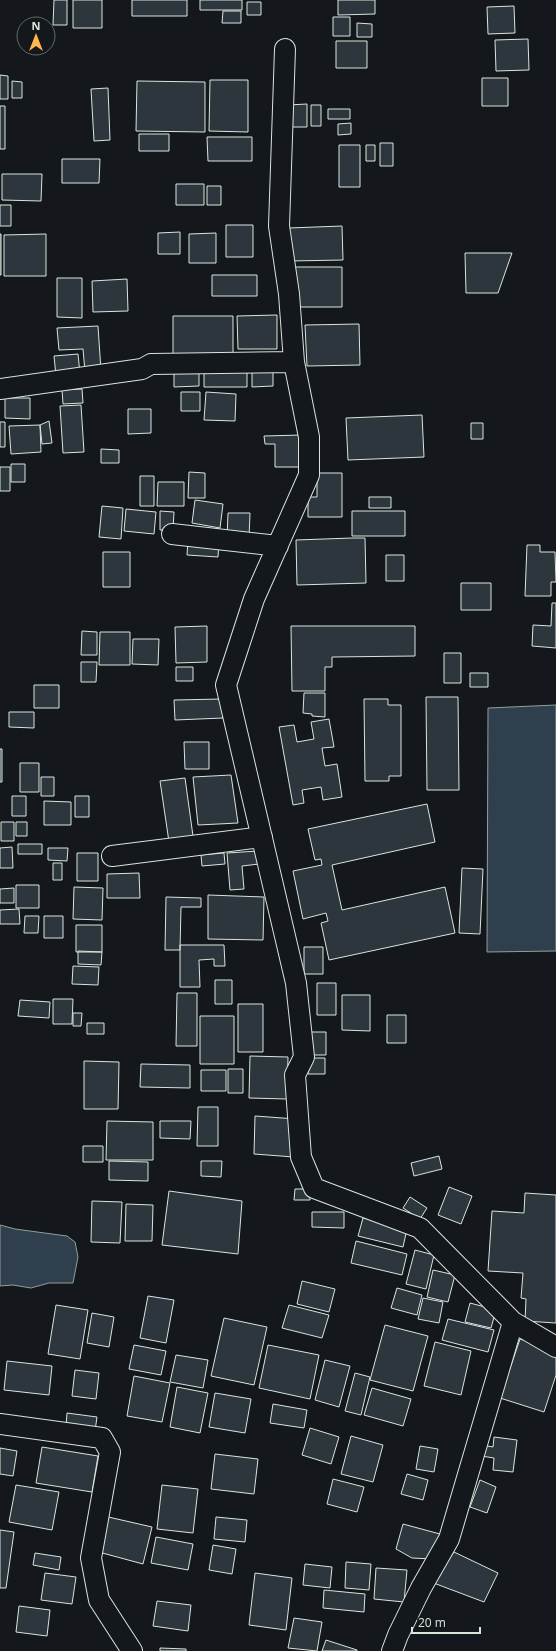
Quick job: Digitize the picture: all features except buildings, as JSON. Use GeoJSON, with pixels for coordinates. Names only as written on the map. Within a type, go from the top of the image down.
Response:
{"type":"FeatureCollection","features":[{"type":"Feature","properties":{"kind":"street"},"geometry":{"type":"LineString","coordinates":[[285,49],[278,226],[289,294],[294,362],[309,437],[309,475],[254,599],[226,685],[296,983],[304,1057],[295,1075],[301,1157],[314,1188],[420,1228],[513,1322],[556,1346]]}},
{"type":"Feature","properties":{"kind":"street"},"geometry":{"type":"LineString","coordinates":[[0,389],[142,369],[151,364],[294,362]]}},
{"type":"Feature","properties":{"kind":"street"},"geometry":{"type":"LineString","coordinates":[[172,534],[278,546]]}},
{"type":"Feature","properties":{"kind":"street"},"geometry":{"type":"LineString","coordinates":[[112,856],[262,837]]}},
{"type":"Feature","properties":{"kind":"street"},"geometry":{"type":"LineString","coordinates":[[392,1651],[421,1588],[449,1539],[513,1322]]}},
{"type":"Feature","properties":{"kind":"street"},"geometry":{"type":"LineString","coordinates":[[0,1424],[102,1438],[110,1452],[91,1558],[99,1600],[132,1651]]}},
{"type":"Feature","properties":{"kind":"water"},"geometry":{"type":"Polygon","coordinates":[[[556,705],[556,951],[487,952],[488,708],[556,705]]]}},
{"type":"Feature","properties":{"kind":"water"},"geometry":{"type":"Polygon","coordinates":[[[0,1225],[15,1229],[67,1236],[75,1242],[78,1257],[73,1283],[49,1283],[31,1288],[13,1285],[0,1286],[0,1225]]]}}]}
